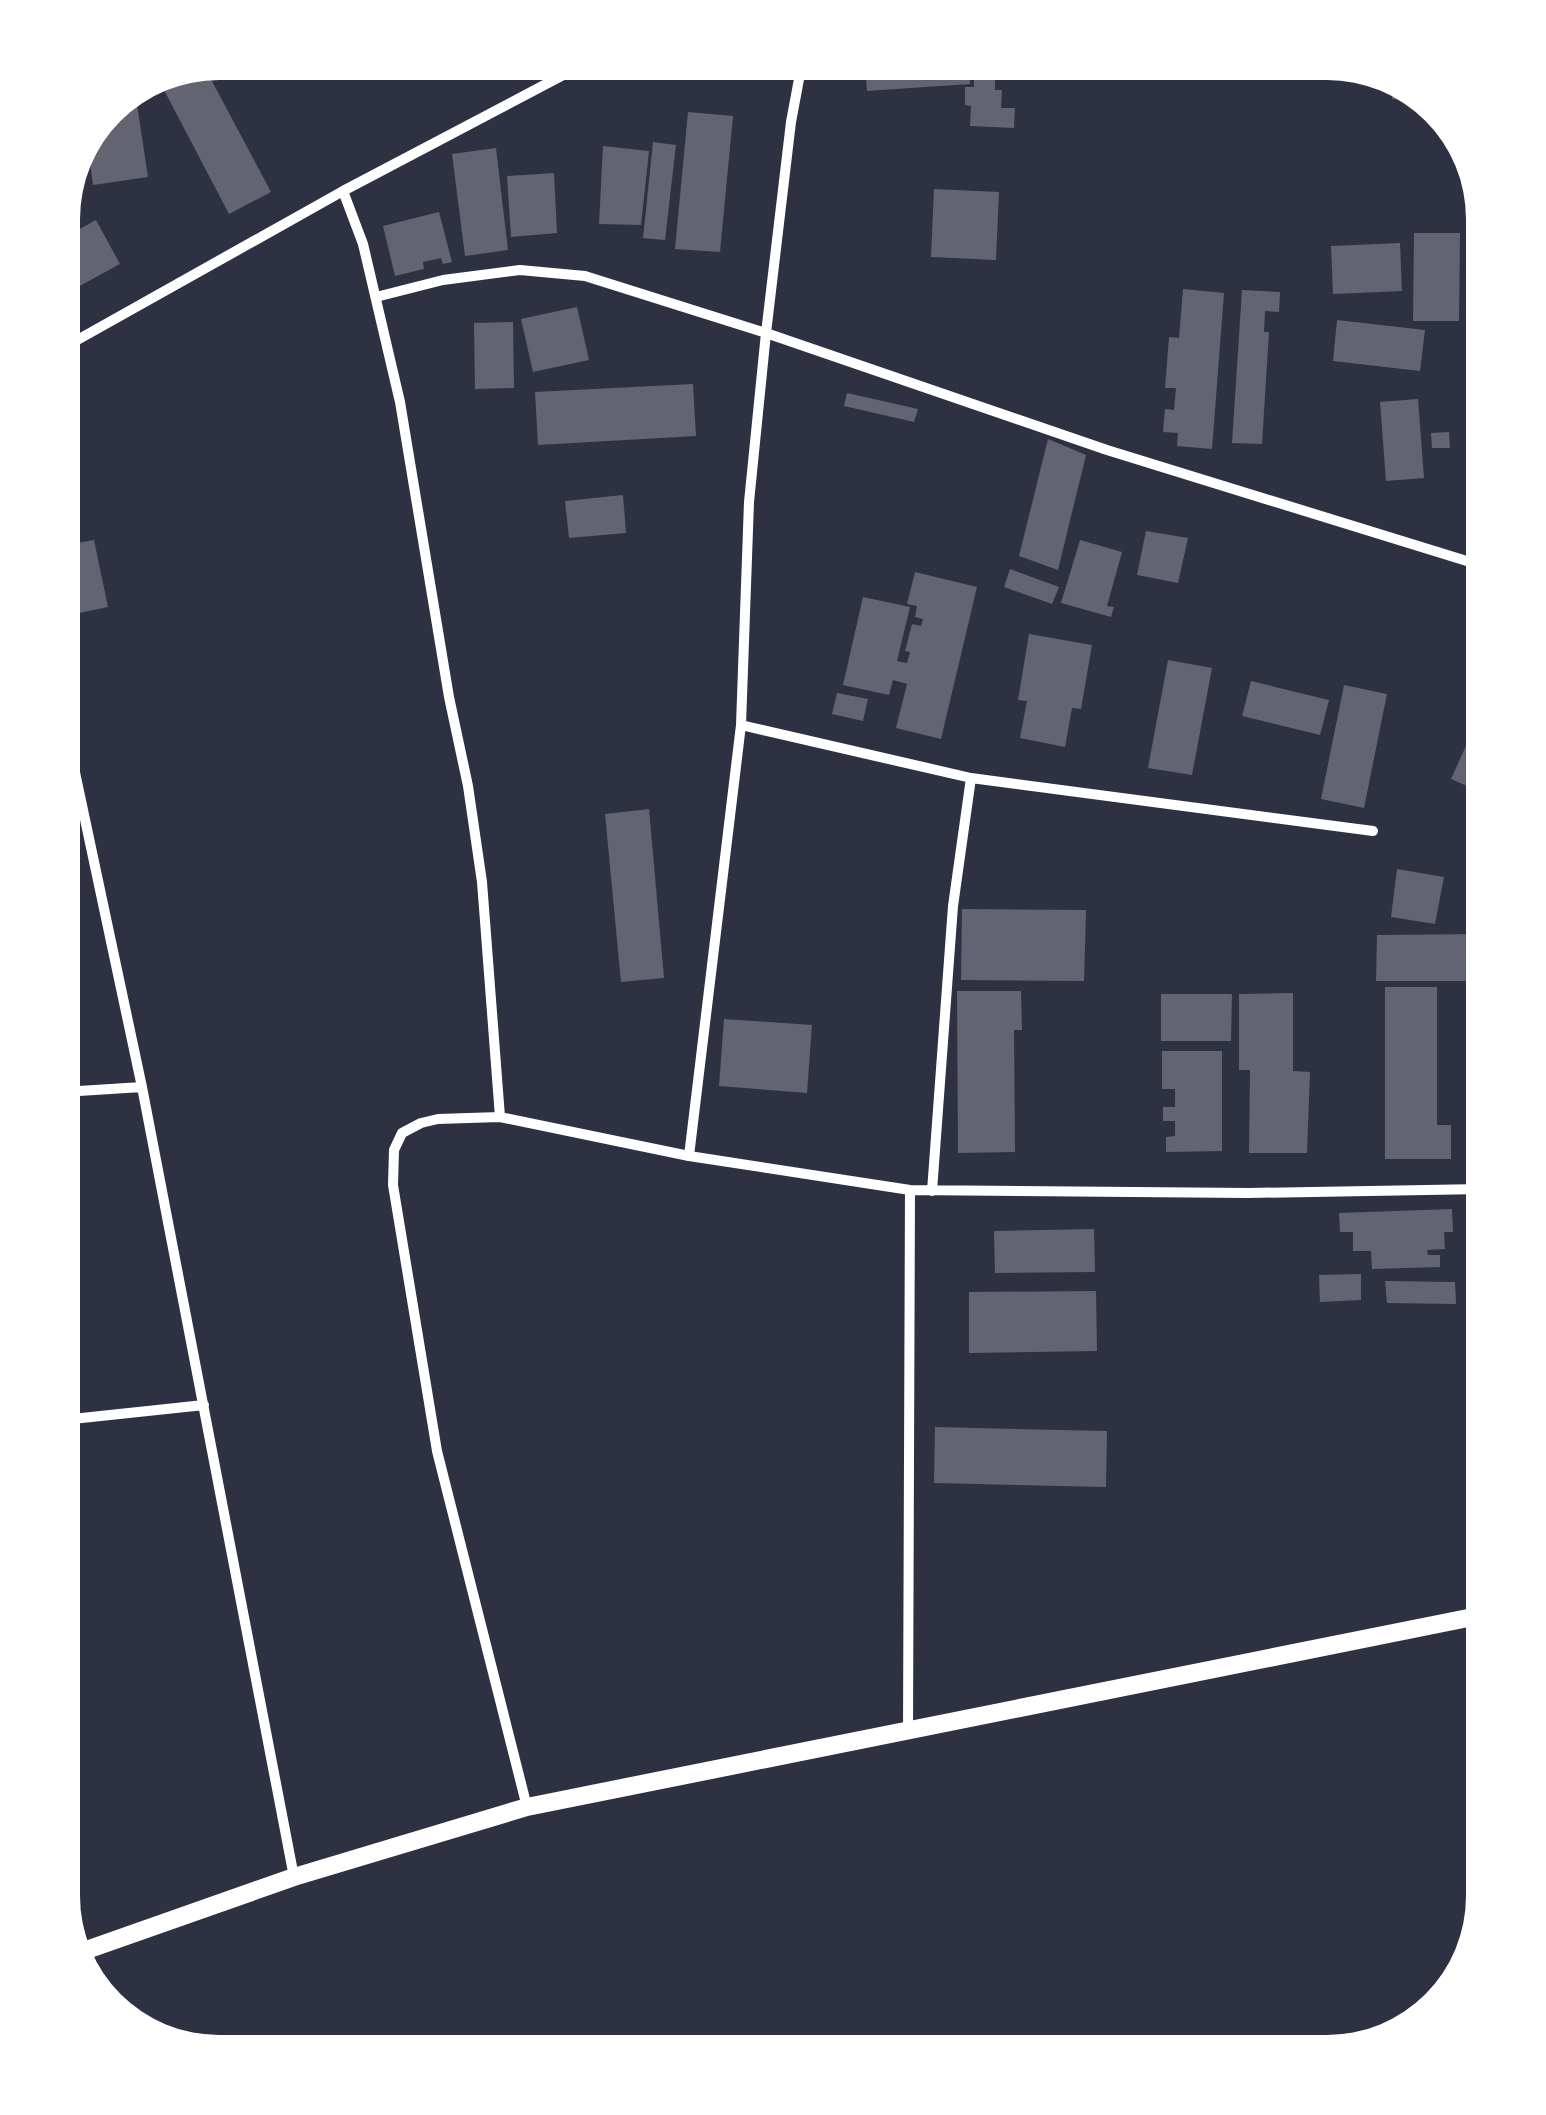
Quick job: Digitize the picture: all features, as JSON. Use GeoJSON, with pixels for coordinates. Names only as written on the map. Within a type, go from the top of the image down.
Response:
{"type":"FeatureCollection","features":[{"type":"Feature","properties":{"kind":"street"},"geometry":{"type":"LineString","coordinates":[[80,338],[537,80]]}},
{"type":"Feature","properties":{"kind":"street"},"geometry":{"type":"LineString","coordinates":[[689,1156],[741,725],[749,502],[766,332],[799,80]]}},
{"type":"Feature","properties":{"kind":"street"},"geometry":{"type":"LineString","coordinates":[[343,191],[363,244],[400,402],[449,697],[468,786],[482,882],[500,1117]]}},
{"type":"Feature","properties":{"kind":"street"},"geometry":{"type":"LineString","coordinates":[[376,297],[443,280],[520,270],[585,276],[766,332],[1106,450],[1466,560]]}},
{"type":"Feature","properties":{"kind":"street"},"geometry":{"type":"LineString","coordinates":[[741,725],[971,778],[1373,831]]}},
{"type":"Feature","properties":{"kind":"street"},"geometry":{"type":"LineString","coordinates":[[932,1191],[953,906],[971,778]]}},
{"type":"Feature","properties":{"kind":"street"},"geometry":{"type":"LineString","coordinates":[[80,808],[142,1087],[294,1877]]}},
{"type":"Feature","properties":{"kind":"street"},"geometry":{"type":"LineString","coordinates":[[80,1091],[142,1087]]}},
{"type":"Feature","properties":{"kind":"street"},"geometry":{"type":"LineString","coordinates":[[528,1808],[437,1451],[393,1185],[394,1150],[402,1133],[438,1119],[500,1117],[689,1156],[910,1190],[1248,1193],[1466,1189]]}},
{"type":"Feature","properties":{"kind":"street"},"geometry":{"type":"LineString","coordinates":[[908,1731],[910,1190]]}},
{"type":"Feature","properties":{"kind":"street"},"geometry":{"type":"LineString","coordinates":[[80,1418],[204,1404]]}},
{"type":"Feature","properties":{"kind":"street"},"geometry":{"type":"LineString","coordinates":[[91,1948],[294,1877],[528,1808],[1466,1619]]}},
{"type":"Feature","properties":{"kind":"building"},"geometry":{"type":"Polygon","coordinates":[[[866,80],[970,80],[970,84],[867,91],[866,80]]]}},
{"type":"Feature","properties":{"kind":"building"},"geometry":{"type":"Polygon","coordinates":[[[974,80],[995,80],[995,90],[1002,90],[1001,108],[1015,108],[1014,128],[970,126],[971,106],[965,105],[965,87],[974,87],[974,80]]]}},
{"type":"Feature","properties":{"kind":"building"},"geometry":{"type":"Polygon","coordinates":[[[212,81],[271,192],[229,214],[165,92],[212,81]]]}},
{"type":"Feature","properties":{"kind":"building"},"geometry":{"type":"Polygon","coordinates":[[[137,107],[148,177],[93,185],[91,167],[103,142],[137,107]]]}},
{"type":"Feature","properties":{"kind":"building"},"geometry":{"type":"Polygon","coordinates":[[[688,112],[733,116],[720,252],[675,249],[688,112]]]}},
{"type":"Feature","properties":{"kind":"building"},"geometry":{"type":"Polygon","coordinates":[[[653,142],[676,145],[665,240],[643,238],[653,142]]]}},
{"type":"Feature","properties":{"kind":"building"},"geometry":{"type":"Polygon","coordinates":[[[603,146],[649,151],[641,225],[599,224],[603,146]]]}},
{"type":"Feature","properties":{"kind":"building"},"geometry":{"type":"Polygon","coordinates":[[[496,148],[508,250],[465,256],[452,154],[496,148]]]}},
{"type":"Feature","properties":{"kind":"building"},"geometry":{"type":"Polygon","coordinates":[[[554,173],[557,233],[511,237],[507,176],[554,173]]]}},
{"type":"Feature","properties":{"kind":"building"},"geometry":{"type":"Polygon","coordinates":[[[934,189],[999,192],[996,260],[931,257],[934,189]]]}},
{"type":"Feature","properties":{"kind":"building"},"geometry":{"type":"Polygon","coordinates":[[[439,212],[452,262],[443,264],[441,258],[423,262],[424,269],[395,276],[383,226],[439,212]]]}},
{"type":"Feature","properties":{"kind":"building"},"geometry":{"type":"Polygon","coordinates":[[[96,220],[120,264],[80,286],[80,229],[96,220]]]}},
{"type":"Feature","properties":{"kind":"building"},"geometry":{"type":"Polygon","coordinates":[[[1414,233],[1460,233],[1459,321],[1413,321],[1414,233]]]}},
{"type":"Feature","properties":{"kind":"building"},"geometry":{"type":"Polygon","coordinates":[[[1400,243],[1402,291],[1333,294],[1331,246],[1400,243]]]}},
{"type":"Feature","properties":{"kind":"building"},"geometry":{"type":"Polygon","coordinates":[[[1183,289],[1224,293],[1212,449],[1177,446],[1178,433],[1163,432],[1165,409],[1174,410],[1176,388],[1165,388],[1169,337],[1179,338],[1183,289]]]}},
{"type":"Feature","properties":{"kind":"building"},"geometry":{"type":"Polygon","coordinates":[[[1242,290],[1280,292],[1279,312],[1265,311],[1264,332],[1269,332],[1262,444],[1232,443],[1242,290]]]}},
{"type":"Feature","properties":{"kind":"building"},"geometry":{"type":"Polygon","coordinates":[[[577,307],[589,360],[533,372],[521,319],[577,307]]]}},
{"type":"Feature","properties":{"kind":"building"},"geometry":{"type":"Polygon","coordinates":[[[1337,320],[1425,330],[1420,371],[1333,361],[1337,320]]]}},
{"type":"Feature","properties":{"kind":"building"},"geometry":{"type":"Polygon","coordinates":[[[513,322],[514,388],[475,389],[474,323],[513,322]]]}},
{"type":"Feature","properties":{"kind":"building"},"geometry":{"type":"Polygon","coordinates":[[[693,384],[696,436],[538,445],[535,392],[693,384]]]}},
{"type":"Feature","properties":{"kind":"building"},"geometry":{"type":"Polygon","coordinates":[[[847,393],[918,409],[914,422],[844,406],[847,393]]]}},
{"type":"Feature","properties":{"kind":"building"},"geometry":{"type":"Polygon","coordinates":[[[1418,399],[1424,478],[1386,481],[1380,402],[1418,399]]]}},
{"type":"Feature","properties":{"kind":"building"},"geometry":{"type":"Polygon","coordinates":[[[1449,432],[1450,448],[1432,448],[1431,433],[1449,432]]]}},
{"type":"Feature","properties":{"kind":"building"},"geometry":{"type":"Polygon","coordinates":[[[1048,439],[1086,455],[1058,570],[1019,556],[1048,439]]]}},
{"type":"Feature","properties":{"kind":"building"},"geometry":{"type":"Polygon","coordinates":[[[623,495],[626,533],[569,538],[565,501],[623,495]]]}},
{"type":"Feature","properties":{"kind":"building"},"geometry":{"type":"Polygon","coordinates":[[[1146,531],[1188,538],[1178,583],[1137,575],[1146,531]]]}},
{"type":"Feature","properties":{"kind":"building"},"geometry":{"type":"Polygon","coordinates":[[[94,540],[108,607],[80,613],[80,542],[94,540]]]}},
{"type":"Feature","properties":{"kind":"building"},"geometry":{"type":"Polygon","coordinates":[[[1080,540],[1122,552],[1107,606],[1114,607],[1111,617],[1061,603],[1080,540]]]}},
{"type":"Feature","properties":{"kind":"building"},"geometry":{"type":"Polygon","coordinates":[[[1010,569],[1059,587],[1052,604],[1004,587],[1010,569]]]}},
{"type":"Feature","properties":{"kind":"building"},"geometry":{"type":"Polygon","coordinates":[[[915,572],[977,587],[941,739],[896,728],[907,684],[893,680],[889,695],[843,685],[863,597],[910,607],[897,661],[907,663],[910,652],[905,651],[912,624],[921,626],[923,619],[915,617],[917,606],[907,604],[915,572]]]}},
{"type":"Feature","properties":{"kind":"building"},"geometry":{"type":"Polygon","coordinates":[[[1029,634],[1092,645],[1081,709],[1072,708],[1065,747],[1020,738],[1027,701],[1018,700],[1029,634]]]}},
{"type":"Feature","properties":{"kind":"building"},"geometry":{"type":"Polygon","coordinates":[[[1168,660],[1212,668],[1192,775],[1148,768],[1168,660]]]}},
{"type":"Feature","properties":{"kind":"building"},"geometry":{"type":"Polygon","coordinates":[[[1251,681],[1329,700],[1320,735],[1242,716],[1251,681]]]}},
{"type":"Feature","properties":{"kind":"building"},"geometry":{"type":"Polygon","coordinates":[[[1344,685],[1387,694],[1364,808],[1321,799],[1344,685]]]}},
{"type":"Feature","properties":{"kind":"building"},"geometry":{"type":"Polygon","coordinates":[[[837,693],[868,699],[863,721],[832,714],[837,693]]]}},
{"type":"Feature","properties":{"kind":"building"},"geometry":{"type":"Polygon","coordinates":[[[1466,746],[1466,786],[1451,779],[1466,746]]]}},
{"type":"Feature","properties":{"kind":"building"},"geometry":{"type":"Polygon","coordinates":[[[649,809],[664,978],[621,982],[605,814],[649,809]]]}},
{"type":"Feature","properties":{"kind":"building"},"geometry":{"type":"Polygon","coordinates":[[[1397,869],[1444,877],[1435,924],[1391,917],[1397,869]]]}},
{"type":"Feature","properties":{"kind":"building"},"geometry":{"type":"Polygon","coordinates":[[[962,909],[1086,910],[1084,981],[961,980],[962,909]]]}},
{"type":"Feature","properties":{"kind":"building"},"geometry":{"type":"Polygon","coordinates":[[[1466,934],[1466,981],[1376,981],[1377,935],[1466,934]]]}},
{"type":"Feature","properties":{"kind":"building"},"geometry":{"type":"Polygon","coordinates":[[[1385,987],[1437,987],[1437,1125],[1451,1125],[1451,1159],[1385,1159],[1385,987]]]}},
{"type":"Feature","properties":{"kind":"building"},"geometry":{"type":"Polygon","coordinates":[[[957,991],[1021,991],[1022,1030],[1014,1030],[1015,1152],[958,1153],[957,991]]]}},
{"type":"Feature","properties":{"kind":"building"},"geometry":{"type":"Polygon","coordinates":[[[1293,993],[1293,1071],[1310,1072],[1307,1153],[1249,1153],[1250,1070],[1239,1070],[1239,994],[1293,993]]]}},
{"type":"Feature","properties":{"kind":"building"},"geometry":{"type":"Polygon","coordinates":[[[1161,994],[1232,994],[1231,1041],[1161,1041],[1161,994]]]}},
{"type":"Feature","properties":{"kind":"building"},"geometry":{"type":"Polygon","coordinates":[[[724,1019],[812,1025],[807,1093],[719,1086],[724,1019]]]}},
{"type":"Feature","properties":{"kind":"building"},"geometry":{"type":"Polygon","coordinates":[[[1162,1051],[1222,1051],[1222,1151],[1166,1152],[1166,1137],[1175,1136],[1175,1121],[1163,1121],[1163,1107],[1175,1107],[1175,1089],[1162,1089],[1162,1051]]]}},
{"type":"Feature","properties":{"kind":"building"},"geometry":{"type":"Polygon","coordinates":[[[1452,1209],[1453,1232],[1444,1232],[1445,1249],[1427,1250],[1428,1255],[1440,1255],[1440,1267],[1372,1269],[1371,1251],[1353,1251],[1353,1232],[1340,1232],[1339,1213],[1452,1209]]]}},
{"type":"Feature","properties":{"kind":"building"},"geometry":{"type":"Polygon","coordinates":[[[1094,1229],[1095,1272],[995,1273],[994,1231],[1094,1229]]]}},
{"type":"Feature","properties":{"kind":"building"},"geometry":{"type":"Polygon","coordinates":[[[1361,1274],[1361,1300],[1320,1302],[1319,1275],[1361,1274]]]}},
{"type":"Feature","properties":{"kind":"building"},"geometry":{"type":"Polygon","coordinates":[[[1385,1281],[1455,1282],[1456,1304],[1387,1303],[1385,1281]]]}},
{"type":"Feature","properties":{"kind":"building"},"geometry":{"type":"Polygon","coordinates":[[[1096,1291],[1097,1351],[969,1353],[969,1292],[1096,1291]]]}},
{"type":"Feature","properties":{"kind":"building"},"geometry":{"type":"Polygon","coordinates":[[[935,1427],[1107,1431],[1106,1487],[934,1483],[935,1427]]]}}]}
